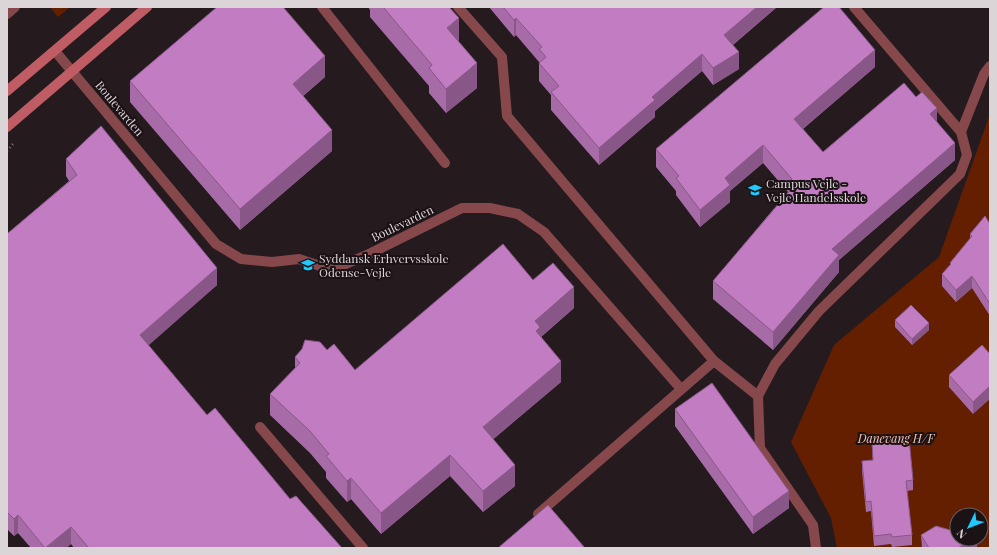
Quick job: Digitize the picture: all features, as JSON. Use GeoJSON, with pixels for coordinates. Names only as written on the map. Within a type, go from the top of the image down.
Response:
{"type":"FeatureCollection","features":[{"type":"Feature","properties":{"kind":"main road"},"geometry":{"type":"LineString","coordinates":[[7,92],[106,7]]}},
{"type":"Feature","properties":{"kind":"main road"},"geometry":{"type":"LineString","coordinates":[[7,127],[147,7]]}},
{"type":"Feature","properties":{"kind":"street"},"geometry":{"type":"LineString","coordinates":[[7,14],[15,7]]}},
{"type":"Feature","properties":{"kind":"street"},"geometry":{"type":"LineString","coordinates":[[322,7],[446,163]]}},
{"type":"Feature","properties":{"kind":"street"},"geometry":{"type":"LineString","coordinates":[[458,7],[502,57],[507,116],[714,361],[758,396]]}},
{"type":"Feature","properties":{"kind":"street"},"geometry":{"type":"LineString","coordinates":[[816,548],[813,525],[760,448],[758,396],[776,364],[819,311],[960,174],[967,155],[961,132],[854,7]]}},
{"type":"Feature","properties":{"kind":"street","name":"Boulevarden"},"geometry":{"type":"LineString","coordinates":[[55,51],[216,244],[242,259],[272,262],[299,259],[332,270],[369,254],[462,208],[490,208],[518,214],[544,232],[681,389]]}},
{"type":"Feature","properties":{"kind":"street"},"geometry":{"type":"LineString","coordinates":[[961,132],[984,74],[990,66]]}},
{"type":"Feature","properties":{"kind":"street"},"geometry":{"type":"LineString","coordinates":[[529,522],[714,361]]}},
{"type":"Feature","properties":{"kind":"street"},"geometry":{"type":"LineString","coordinates":[[260,427],[363,548]]}},
{"type":"Feature","properties":{"kind":"green space"},"geometry":{"type":"Polygon","coordinates":[[[50,7],[70,7],[58,17],[50,7]]]}},
{"type":"Feature","properties":{"kind":"green space","name":"Danevang H/F"},"geometry":{"type":"Polygon","coordinates":[[[990,114],[990,548],[837,548],[831,518],[791,442],[834,345],[939,257],[990,114]]]}},
{"type":"Feature","properties":{"kind":"building"},"geometry":{"type":"Polygon","coordinates":[[[217,7],[283,7],[325,56],[293,84],[332,130],[240,209],[130,81],[217,7]]]}},
{"type":"Feature","properties":{"kind":"building"},"geometry":{"type":"Polygon","coordinates":[[[383,7],[449,7],[459,18],[447,28],[477,63],[446,89],[429,68],[432,65],[383,7]]]}},
{"type":"Feature","properties":{"kind":"building"},"geometry":{"type":"Polygon","coordinates":[[[503,7],[757,7],[724,35],[739,52],[713,68],[702,54],[652,97],[655,100],[599,148],[551,92],[559,86],[539,63],[546,57],[539,49],[542,47],[516,18],[514,20],[503,7]]]}},
{"type":"Feature","properties":{"kind":"building"},"geometry":{"type":"Polygon","coordinates":[[[824,7],[839,7],[875,50],[794,119],[823,152],[904,83],[916,97],[922,92],[937,108],[930,114],[955,143],[832,249],[839,255],[773,332],[713,281],[793,187],[789,182],[792,179],[763,145],[725,178],[730,185],[700,210],[676,178],[679,176],[656,149],[824,7]]]}},
{"type":"Feature","properties":{"kind":"building"},"geometry":{"type":"Polygon","coordinates":[[[101,126],[217,268],[140,335],[207,415],[215,408],[290,499],[296,496],[342,548],[89,548],[71,527],[45,548],[18,515],[14,519],[7,512],[7,234],[77,175],[66,159],[101,126]]]}},
{"type":"Feature","properties":{"kind":"building"},"geometry":{"type":"Polygon","coordinates":[[[985,216],[990,224],[990,304],[972,276],[956,290],[942,274],[972,236],[970,234],[985,216]]]}},
{"type":"Feature","properties":{"kind":"building"},"geometry":{"type":"Polygon","coordinates":[[[503,244],[533,280],[553,263],[574,287],[535,321],[540,327],[536,331],[561,361],[483,427],[515,465],[483,491],[450,455],[381,513],[351,478],[347,481],[326,456],[329,454],[310,431],[270,394],[300,363],[295,357],[302,349],[305,340],[320,342],[327,350],[334,344],[355,370],[503,244]]]}},
{"type":"Feature","properties":{"kind":"building"},"geometry":{"type":"Polygon","coordinates":[[[911,305],[929,323],[912,339],[895,320],[911,305]]]}},
{"type":"Feature","properties":{"kind":"building"},"geometry":{"type":"Polygon","coordinates":[[[982,345],[990,354],[990,386],[973,402],[949,375],[982,345]]]}},
{"type":"Feature","properties":{"kind":"building"},"geometry":{"type":"Polygon","coordinates":[[[712,383],[789,491],[753,517],[675,409],[712,383]]]}},
{"type":"Feature","properties":{"kind":"building"},"geometry":{"type":"Polygon","coordinates":[[[909,438],[913,480],[906,481],[912,535],[892,537],[891,534],[874,536],[871,501],[866,502],[862,461],[873,460],[872,442],[909,438]]]}},
{"type":"Feature","properties":{"kind":"building"},"geometry":{"type":"Polygon","coordinates":[[[548,505],[585,548],[498,548],[548,505]]]}},
{"type":"Feature","properties":{"kind":"building"},"geometry":{"type":"Polygon","coordinates":[[[936,526],[949,530],[949,547],[960,547],[929,548],[921,535],[936,526]]]}},
{"type":"Feature","properties":{"kind":"place","name":"Campus Vejle - Vejle Handelsskole"},"geometry":{"type":"Point","coordinates":[755,190]}},
{"type":"Feature","properties":{"kind":"place","name":"Syddansk Erhvervsskole Odense-Vejle"},"geometry":{"type":"Point","coordinates":[308,265]}}]}
